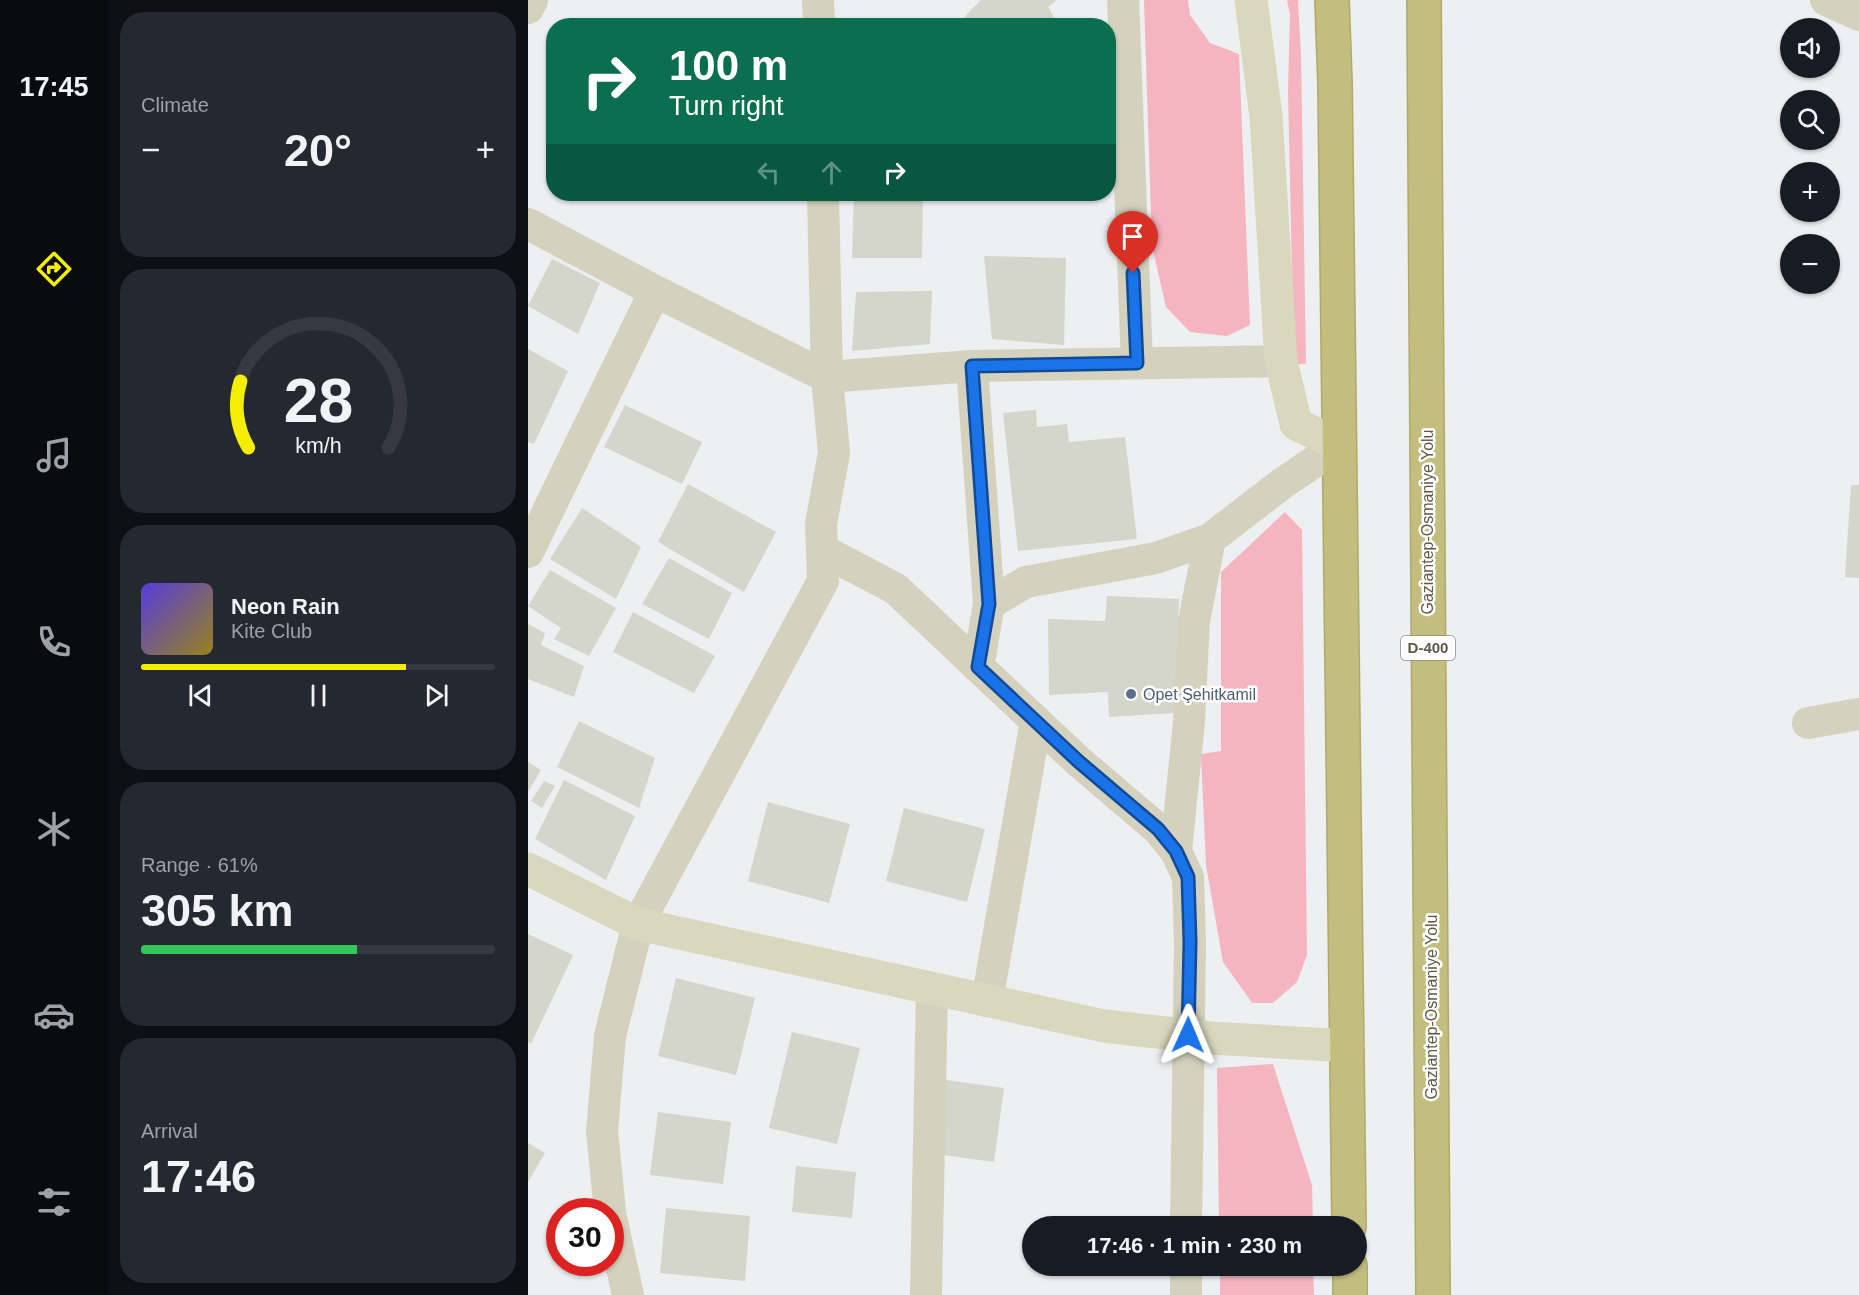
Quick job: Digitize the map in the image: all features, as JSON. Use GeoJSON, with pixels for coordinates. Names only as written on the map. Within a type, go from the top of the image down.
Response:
{"type":"FeatureCollection","features":[{"type":"Feature","properties":{"kind":"highway"},"geometry":{"type":"LineString","coordinates":[[1332,0],[1335,82],[1349,1216]]}},
{"type":"Feature","properties":{"kind":"highway","name":"Gaziantep-Osmaniye Yolu"},"geometry":{"type":"LineString","coordinates":[[1424,0],[1433,1295]]}},
{"type":"Feature","properties":{"kind":"highway"},"geometry":{"type":"LineString","coordinates":[[1350,1276],[1350,1295]]}},
{"type":"Feature","properties":{"kind":"main road"},"geometry":{"type":"LineString","coordinates":[[1251,0],[1266,116],[1281,361],[1296,424],[1340,445]]}},
{"type":"Feature","properties":{"kind":"main road"},"geometry":{"type":"LineString","coordinates":[[528,869],[639,924],[987,1001],[1104,1026],[1188,1035],[1347,1046]]}},
{"type":"Feature","properties":{"kind":"street"},"geometry":{"type":"LineString","coordinates":[[528,8],[532,0]]}},
{"type":"Feature","properties":{"kind":"street"},"geometry":{"type":"LineString","coordinates":[[818,0],[819,18]]}},
{"type":"Feature","properties":{"kind":"street"},"geometry":{"type":"LineString","coordinates":[[1123,0],[1137,363]]}},
{"type":"Feature","properties":{"kind":"street"},"geometry":{"type":"LineString","coordinates":[[1826,0],[1859,15]]}},
{"type":"Feature","properties":{"kind":"street"},"geometry":{"type":"LineString","coordinates":[[609,1198],[602,1131],[610,1036],[639,924],[824,580],[821,524],[834,453],[827,377],[823,201]]}},
{"type":"Feature","properties":{"kind":"street"},"geometry":{"type":"LineString","coordinates":[[528,224],[827,377],[972,366],[1281,361]]}},
{"type":"Feature","properties":{"kind":"street"},"geometry":{"type":"LineString","coordinates":[[528,552],[655,291]]}},
{"type":"Feature","properties":{"kind":"street"},"geometry":{"type":"LineString","coordinates":[[972,366],[989,604],[978,667]]}},
{"type":"Feature","properties":{"kind":"street"},"geometry":{"type":"LineString","coordinates":[[989,604],[1026,582],[1156,558],[1210,539],[1283,483],[1340,445]]}},
{"type":"Feature","properties":{"kind":"street"},"geometry":{"type":"LineString","coordinates":[[1176,851],[1189,722],[1194,621],[1210,539]]}},
{"type":"Feature","properties":{"kind":"street"},"geometry":{"type":"LineString","coordinates":[[822,550],[896,589],[1078,761],[1158,829],[1176,851],[1188,877],[1190,942],[1186,1216]]}},
{"type":"Feature","properties":{"kind":"street"},"geometry":{"type":"LineString","coordinates":[[1808,723],[1859,714]]}},
{"type":"Feature","properties":{"kind":"street"},"geometry":{"type":"LineString","coordinates":[[987,1001],[1036,722]]}},
{"type":"Feature","properties":{"kind":"street"},"geometry":{"type":"LineString","coordinates":[[926,1295],[932,989]]}},
{"type":"Feature","properties":{"kind":"street"},"geometry":{"type":"LineString","coordinates":[[624,1276],[628,1295]]}},
{"type":"Feature","properties":{"kind":"street"},"geometry":{"type":"LineString","coordinates":[[1186,1276],[1186,1295]]}},
{"type":"Feature","properties":{"kind":"shaded area"},"geometry":{"type":"Polygon","coordinates":[[[1144,0],[1188,0],[1190,15],[1210,43],[1239,54],[1250,325],[1227,336],[1190,332],[1166,307],[1152,246],[1144,0]]]}},
{"type":"Feature","properties":{"kind":"shaded area"},"geometry":{"type":"Polygon","coordinates":[[[1287,0],[1298,0],[1301,55],[1306,364],[1294,364],[1288,90],[1290,15],[1287,0]]]}},
{"type":"Feature","properties":{"kind":"shaded area"},"geometry":{"type":"Polygon","coordinates":[[[1285,512],[1302,530],[1307,955],[1297,982],[1273,1003],[1252,1003],[1223,962],[1206,865],[1201,754],[1221,751],[1221,572],[1285,512]]]}},
{"type":"Feature","properties":{"kind":"shaded area"},"geometry":{"type":"Polygon","coordinates":[[[1273,1064],[1312,1185],[1313,1216],[1219,1216],[1217,1068],[1273,1064]]]}},
{"type":"Feature","properties":{"kind":"shaded area"},"geometry":{"type":"Polygon","coordinates":[[[1220,1276],[1313,1276],[1314,1295],[1220,1295],[1220,1276]]]}},
{"type":"Feature","properties":{"kind":"building"},"geometry":{"type":"Polygon","coordinates":[[[981,0],[1057,0],[1048,7],[1055,18],[965,18],[981,0]]]}},
{"type":"Feature","properties":{"kind":"building"},"geometry":{"type":"Polygon","coordinates":[[[854,201],[923,201],[922,258],[852,258],[854,201]]]}},
{"type":"Feature","properties":{"kind":"building"},"geometry":{"type":"Polygon","coordinates":[[[984,256],[1066,258],[1064,345],[992,339],[984,256]]]}},
{"type":"Feature","properties":{"kind":"building"},"geometry":{"type":"Polygon","coordinates":[[[552,259],[600,283],[578,334],[528,306],[552,259]]]}},
{"type":"Feature","properties":{"kind":"building"},"geometry":{"type":"Polygon","coordinates":[[[932,291],[930,344],[852,351],[856,292],[932,291]]]}},
{"type":"Feature","properties":{"kind":"building"},"geometry":{"type":"Polygon","coordinates":[[[528,349],[568,371],[534,444],[528,442],[528,349]]]}},
{"type":"Feature","properties":{"kind":"building"},"geometry":{"type":"Polygon","coordinates":[[[625,405],[702,442],[682,484],[604,447],[625,405]]]}},
{"type":"Feature","properties":{"kind":"building"},"geometry":{"type":"Polygon","coordinates":[[[1036,410],[1037,427],[1067,424],[1069,442],[1125,437],[1137,539],[1018,551],[1003,413],[1036,410]]]}},
{"type":"Feature","properties":{"kind":"building"},"geometry":{"type":"Polygon","coordinates":[[[688,484],[776,532],[744,592],[658,542],[688,484]]]}},
{"type":"Feature","properties":{"kind":"building"},"geometry":{"type":"Polygon","coordinates":[[[1851,485],[1859,485],[1859,578],[1845,577],[1851,485]]]}},
{"type":"Feature","properties":{"kind":"building"},"geometry":{"type":"Polygon","coordinates":[[[582,508],[641,547],[616,599],[550,559],[582,508]]]}},
{"type":"Feature","properties":{"kind":"building"},"geometry":{"type":"Polygon","coordinates":[[[669,558],[732,593],[709,639],[642,604],[669,558]]]}},
{"type":"Feature","properties":{"kind":"building"},"geometry":{"type":"Polygon","coordinates":[[[550,570],[616,608],[589,656],[554,639],[561,628],[528,606],[550,570]]]}},
{"type":"Feature","properties":{"kind":"building"},"geometry":{"type":"Polygon","coordinates":[[[1107,596],[1179,599],[1175,713],[1109,717],[1108,692],[1049,695],[1048,619],[1105,621],[1107,596]]]}},
{"type":"Feature","properties":{"kind":"building"},"geometry":{"type":"Polygon","coordinates":[[[633,612],[715,656],[694,693],[613,652],[633,612]]]}},
{"type":"Feature","properties":{"kind":"building"},"geometry":{"type":"Polygon","coordinates":[[[528,624],[545,633],[541,645],[584,666],[574,697],[528,679],[528,624]]]}},
{"type":"Feature","properties":{"kind":"building"},"geometry":{"type":"Polygon","coordinates":[[[579,721],[655,758],[639,808],[557,767],[579,721]]]}},
{"type":"Feature","properties":{"kind":"building"},"geometry":{"type":"Polygon","coordinates":[[[528,762],[541,770],[528,792],[528,762]]]}},
{"type":"Feature","properties":{"kind":"building"},"geometry":{"type":"Polygon","coordinates":[[[564,780],[635,816],[606,880],[535,839],[564,780]]]}},
{"type":"Feature","properties":{"kind":"building"},"geometry":{"type":"Polygon","coordinates":[[[544,781],[555,786],[542,808],[531,801],[544,781]]]}},
{"type":"Feature","properties":{"kind":"building"},"geometry":{"type":"Polygon","coordinates":[[[768,802],[850,824],[829,903],[748,881],[768,802]]]}},
{"type":"Feature","properties":{"kind":"building"},"geometry":{"type":"Polygon","coordinates":[[[904,808],[985,829],[967,902],[886,881],[904,808]]]}},
{"type":"Feature","properties":{"kind":"building"},"geometry":{"type":"Polygon","coordinates":[[[528,934],[573,955],[531,1044],[528,1042],[528,934]]]}},
{"type":"Feature","properties":{"kind":"building"},"geometry":{"type":"Polygon","coordinates":[[[676,978],[755,998],[736,1075],[658,1056],[676,978]]]}},
{"type":"Feature","properties":{"kind":"building"},"geometry":{"type":"Polygon","coordinates":[[[792,1032],[860,1048],[837,1144],[769,1128],[792,1032]]]}},
{"type":"Feature","properties":{"kind":"building"},"geometry":{"type":"Polygon","coordinates":[[[946,1080],[1004,1088],[994,1162],[936,1154],[946,1080]]]}},
{"type":"Feature","properties":{"kind":"building"},"geometry":{"type":"Polygon","coordinates":[[[658,1112],[731,1122],[723,1184],[650,1175],[658,1112]]]}},
{"type":"Feature","properties":{"kind":"building"},"geometry":{"type":"Polygon","coordinates":[[[528,1143],[545,1153],[528,1182],[528,1143]]]}},
{"type":"Feature","properties":{"kind":"building"},"geometry":{"type":"Polygon","coordinates":[[[796,1166],[856,1172],[852,1218],[792,1212],[796,1166]]]}},
{"type":"Feature","properties":{"kind":"building"},"geometry":{"type":"Polygon","coordinates":[[[666,1208],[750,1216],[745,1281],[660,1273],[666,1208]]]}},
{"type":"Feature","properties":{"kind":"place","name":"Opet Şehitkamil"},"geometry":{"type":"Point","coordinates":[1131,694]}},
{"type":"Feature","properties":{"kind":"route"},"geometry":{"type":"LineString","coordinates":[[1133,273],[1137,363],[972,366],[989,604],[978,667],[1078,761],[1158,829],[1176,851],[1188,877],[1190,942],[1188,1035]]}}]}
